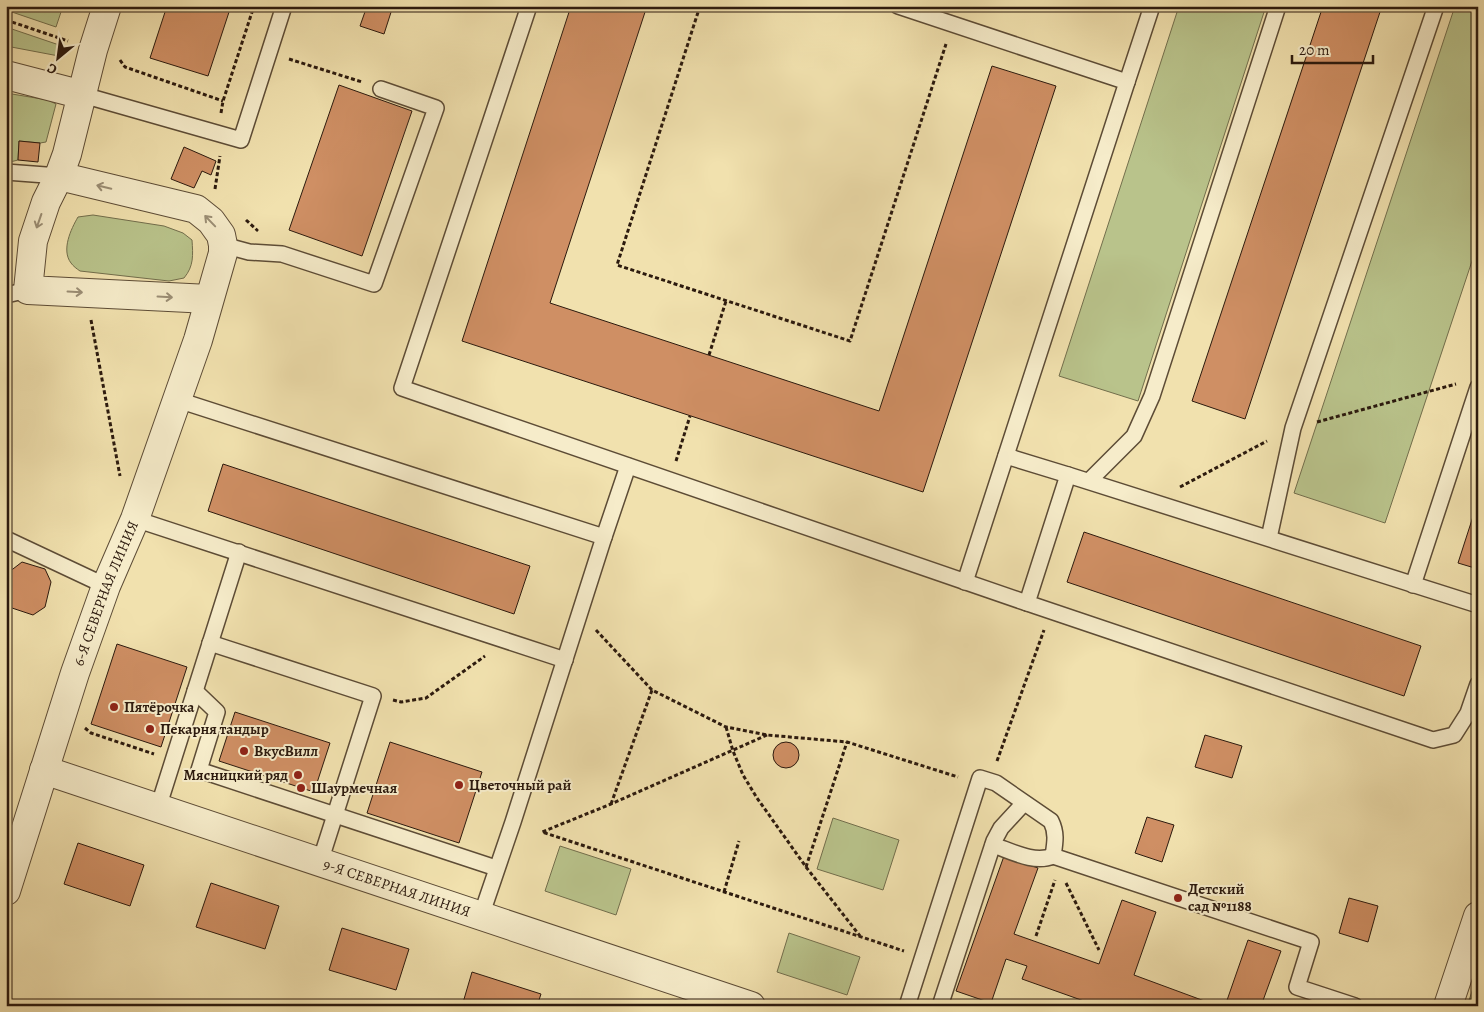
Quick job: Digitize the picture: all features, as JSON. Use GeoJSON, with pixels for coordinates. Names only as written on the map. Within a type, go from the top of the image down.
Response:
{"type":"FeatureCollection","features":[{"type":"Feature","properties":{"kind":"street"},"geometry":{"type":"LineString","coordinates":[[107,6],[93,50],[67,154],[46,202],[17,292],[86,292],[210,299]]}},
{"type":"Feature","properties":{"kind":"street"},"geometry":{"type":"LineString","coordinates":[[6,75],[83,95]]}},
{"type":"Feature","properties":{"kind":"street"},"geometry":{"type":"LineString","coordinates":[[59,176],[196,209],[212,221],[221,235],[223,245]]}},
{"type":"Feature","properties":{"kind":"street","name":"6-Я СЕВЕРНАЯ ЛИНИЯ"},"geometry":{"type":"LineString","coordinates":[[6,891],[75,673],[106,586],[135,519],[178,400],[210,299],[223,253],[223,245]]}},
{"type":"Feature","properties":{"kind":"street","name":"9-Я СЕВЕРНАЯ ЛИНИЯ"},"geometry":{"type":"LineString","coordinates":[[44,770],[751,1006]]}},
{"type":"Feature","properties":{"kind":"street"},"geometry":{"type":"LineString","coordinates":[[1448,1006],[1478,916]]}},
{"type":"Feature","properties":{"kind":"lane"},"geometry":{"type":"LineString","coordinates":[[83,95],[241,140],[284,6]]}},
{"type":"Feature","properties":{"kind":"lane"},"geometry":{"type":"LineString","coordinates":[[529,6],[402,388],[965,582],[1433,740],[1454,735],[1468,713],[1478,684]]}},
{"type":"Feature","properties":{"kind":"lane"},"geometry":{"type":"LineString","coordinates":[[898,6],[1126,82]]}},
{"type":"Feature","properties":{"kind":"lane"},"geometry":{"type":"LineString","coordinates":[[965,582],[1152,6]]}},
{"type":"Feature","properties":{"kind":"lane"},"geometry":{"type":"LineString","coordinates":[[1089,481],[1134,436],[1152,396],[1278,6]]}},
{"type":"Feature","properties":{"kind":"lane"},"geometry":{"type":"LineString","coordinates":[[1268,538],[1293,428],[1436,6]]}},
{"type":"Feature","properties":{"kind":"lane"},"geometry":{"type":"LineString","coordinates":[[223,245],[249,252],[282,254],[374,284],[436,108],[381,88]]}},
{"type":"Feature","properties":{"kind":"lane"},"geometry":{"type":"LineString","coordinates":[[6,172],[59,176]]}},
{"type":"Feature","properties":{"kind":"lane"},"geometry":{"type":"LineString","coordinates":[[1413,585],[1478,387]]}},
{"type":"Feature","properties":{"kind":"lane"},"geometry":{"type":"LineString","coordinates":[[178,400],[604,537]]}},
{"type":"Feature","properties":{"kind":"lane"},"geometry":{"type":"LineString","coordinates":[[1006,456],[1478,605]]}},
{"type":"Feature","properties":{"kind":"lane"},"geometry":{"type":"LineString","coordinates":[[481,916],[628,466]]}},
{"type":"Feature","properties":{"kind":"lane"},"geometry":{"type":"LineString","coordinates":[[1027,603],[1068,475]]}},
{"type":"Feature","properties":{"kind":"lane"},"geometry":{"type":"LineString","coordinates":[[135,519],[565,660]]}},
{"type":"Feature","properties":{"kind":"lane"},"geometry":{"type":"LineString","coordinates":[[6,539],[106,586]]}},
{"type":"Feature","properties":{"kind":"lane"},"geometry":{"type":"LineString","coordinates":[[158,808],[239,552]]}},
{"type":"Feature","properties":{"kind":"lane"},"geometry":{"type":"LineString","coordinates":[[210,643],[373,696],[320,862]]}},
{"type":"Feature","properties":{"kind":"lane"},"geometry":{"type":"LineString","coordinates":[[195,691],[218,712],[199,770],[496,868]]}},
{"type":"Feature","properties":{"kind":"lane"},"geometry":{"type":"LineString","coordinates":[[907,1006],[979,781],[996,783],[1050,821],[1056,837],[1056,862]]}},
{"type":"Feature","properties":{"kind":"lane"},"geometry":{"type":"LineString","coordinates":[[940,1006],[993,845],[1001,828],[1024,803]]}},
{"type":"Feature","properties":{"kind":"lane"},"geometry":{"type":"LineString","coordinates":[[993,845],[1034,859],[1046,859],[1056,862],[1311,942],[1297,987],[1355,1006]]}},
{"type":"Feature","properties":{"kind":"path"},"geometry":{"type":"LineString","coordinates":[[700,6],[617,266],[850,341],[953,24]]}},
{"type":"Feature","properties":{"kind":"path"},"geometry":{"type":"LineString","coordinates":[[269,52],[381,88]]}},
{"type":"Feature","properties":{"kind":"path"},"geometry":{"type":"LineString","coordinates":[[86,292],[122,485],[135,519]]}},
{"type":"Feature","properties":{"kind":"path"},"geometry":{"type":"LineString","coordinates":[[709,355],[726,301]]}},
{"type":"Feature","properties":{"kind":"path"},"geometry":{"type":"LineString","coordinates":[[670,480],[690,416]]}},
{"type":"Feature","properties":{"kind":"path"},"geometry":{"type":"LineString","coordinates":[[580,613],[652,690],[726,727],[767,735],[848,742],[979,781],[995,767],[1051,611]]}},
{"type":"Feature","properties":{"kind":"path"},"geometry":{"type":"LineString","coordinates":[[373,696],[401,702],[426,698],[507,640]]}},
{"type":"Feature","properties":{"kind":"path"},"geometry":{"type":"LineString","coordinates":[[611,804],[652,690]]}},
{"type":"Feature","properties":{"kind":"path"},"geometry":{"type":"LineString","coordinates":[[61,716],[78,722],[91,732],[173,761]]}},
{"type":"Feature","properties":{"kind":"path"},"geometry":{"type":"LineString","coordinates":[[726,727],[743,775],[757,798],[806,867],[860,936]]}},
{"type":"Feature","properties":{"kind":"path"},"geometry":{"type":"LineString","coordinates":[[767,735],[611,804],[542,832],[924,957]]}},
{"type":"Feature","properties":{"kind":"path"},"geometry":{"type":"LineString","coordinates":[[806,867],[848,742]]}},
{"type":"Feature","properties":{"kind":"path"},"geometry":{"type":"LineString","coordinates":[[724,892],[739,841]]}},
{"type":"Feature","properties":{"kind":"path"},"geometry":{"type":"LineString","coordinates":[[1036,936],[1056,862]]}},
{"type":"Feature","properties":{"kind":"path"},"geometry":{"type":"LineString","coordinates":[[1056,862],[1099,950]]}},
{"type":"Feature","properties":{"kind":"green space"},"geometry":{"type":"Polygon","coordinates":[[[6,6],[63,6],[56,27],[6,10],[6,6]]]}},
{"type":"Feature","properties":{"kind":"green space"},"geometry":{"type":"Polygon","coordinates":[[[1179,6],[1266,6],[1138,401],[1059,376],[1179,6]]]}},
{"type":"Feature","properties":{"kind":"green space"},"geometry":{"type":"Polygon","coordinates":[[[1455,6],[1478,6],[1478,243],[1385,523],[1294,493],[1455,6]]]}},
{"type":"Feature","properties":{"kind":"green space"},"geometry":{"type":"Polygon","coordinates":[[[6,27],[68,48],[64,57],[6,46],[6,27]]]}},
{"type":"Feature","properties":{"kind":"green space"},"geometry":{"type":"Polygon","coordinates":[[[6,93],[48,100],[56,104],[46,142],[19,141],[18,160],[10,162],[9,222],[6,238],[6,93]]]}},
{"type":"Feature","properties":{"kind":"green space"},"geometry":{"type":"Polygon","coordinates":[[[93,215],[164,226],[183,233],[192,240],[193,251],[190,269],[184,278],[169,281],[80,271],[68,258],[68,240],[78,217],[93,215]]]}},
{"type":"Feature","properties":{"kind":"green space"},"geometry":{"type":"Polygon","coordinates":[[[833,818],[899,840],[883,890],[817,869],[833,818]]]}},
{"type":"Feature","properties":{"kind":"green space"},"geometry":{"type":"Polygon","coordinates":[[[560,846],[631,869],[616,915],[545,891],[560,846]]]}},
{"type":"Feature","properties":{"kind":"green space"},"geometry":{"type":"Polygon","coordinates":[[[789,933],[860,957],[847,995],[777,972],[789,933]]]}},
{"type":"Feature","properties":{"kind":"green space"},"geometry":{"type":"Polygon","coordinates":[[[1478,974],[1478,1006],[1467,1006],[1478,974]]]}},
{"type":"Feature","properties":{"kind":"building"},"geometry":{"type":"Polygon","coordinates":[[[167,6],[231,6],[208,76],[150,58],[167,6]]]}},
{"type":"Feature","properties":{"kind":"building"},"geometry":{"type":"Polygon","coordinates":[[[367,6],[393,6],[384,34],[360,26],[367,6]]]}},
{"type":"Feature","properties":{"kind":"building"},"geometry":{"type":"Polygon","coordinates":[[[571,6],[647,6],[550,303],[879,411],[992,66],[1056,86],[923,492],[462,341],[571,6]]]}},
{"type":"Feature","properties":{"kind":"building"},"geometry":{"type":"Polygon","coordinates":[[[1323,6],[1382,6],[1245,419],[1192,401],[1323,6]]]}},
{"type":"Feature","properties":{"kind":"building"},"geometry":{"type":"Polygon","coordinates":[[[339,85],[412,111],[362,256],[289,230],[339,85]]]}},
{"type":"Feature","properties":{"kind":"building"},"geometry":{"type":"Polygon","coordinates":[[[19,141],[40,143],[38,162],[18,160],[19,141]]]}},
{"type":"Feature","properties":{"kind":"building"},"geometry":{"type":"Polygon","coordinates":[[[184,147],[216,161],[211,175],[202,171],[194,188],[171,179],[184,147]]]}},
{"type":"Feature","properties":{"kind":"building"},"geometry":{"type":"Polygon","coordinates":[[[223,464],[530,566],[514,614],[208,511],[223,464]]]}},
{"type":"Feature","properties":{"kind":"building"},"geometry":{"type":"Polygon","coordinates":[[[1478,501],[1478,569],[1458,563],[1478,501]]]}},
{"type":"Feature","properties":{"kind":"building"},"geometry":{"type":"Polygon","coordinates":[[[1084,532],[1421,646],[1404,696],[1067,582],[1084,532]]]}},
{"type":"Feature","properties":{"kind":"building"},"geometry":{"type":"Polygon","coordinates":[[[22,562],[45,569],[51,582],[45,607],[33,615],[6,606],[6,582],[9,572],[22,562]]]}},
{"type":"Feature","properties":{"kind":"building"},"geometry":{"type":"Polygon","coordinates":[[[117,644],[187,667],[161,747],[91,724],[117,644]]]}},
{"type":"Feature","properties":{"kind":"building"},"geometry":{"type":"Polygon","coordinates":[[[235,712],[330,743],[314,792],[219,761],[235,712]]]}},
{"type":"Feature","properties":{"kind":"building"},"geometry":{"type":"Polygon","coordinates":[[[1205,735],[1242,746],[1232,778],[1195,767],[1205,735]]]}},
{"type":"Feature","properties":{"kind":"building"},"geometry":{"type":"Polygon","coordinates":[[[390,742],[482,772],[459,843],[367,813],[390,742]]]}},
{"type":"Feature","properties":{"kind":"building"},"geometry":{"type":"Polygon","coordinates":[[[786,742],[795,746],[799,755],[795,764],[786,768],[777,764],[773,755],[777,746],[786,742]]]}},
{"type":"Feature","properties":{"kind":"building"},"geometry":{"type":"Polygon","coordinates":[[[1147,817],[1174,825],[1162,862],[1135,853],[1147,817]]]}},
{"type":"Feature","properties":{"kind":"building"},"geometry":{"type":"Polygon","coordinates":[[[78,843],[144,865],[130,906],[64,884],[78,843]]]}},
{"type":"Feature","properties":{"kind":"building"},"geometry":{"type":"Polygon","coordinates":[[[1004,856],[1038,868],[1014,934],[1099,964],[1122,900],[1156,912],[1134,975],[1218,1006],[1098,1006],[1022,979],[1027,966],[1006,959],[991,1003],[956,991],[1004,856]]]}},
{"type":"Feature","properties":{"kind":"building"},"geometry":{"type":"Polygon","coordinates":[[[211,883],[279,906],[265,949],[196,927],[211,883]]]}},
{"type":"Feature","properties":{"kind":"building"},"geometry":{"type":"Polygon","coordinates":[[[1349,898],[1378,906],[1368,942],[1339,933],[1349,898]]]}},
{"type":"Feature","properties":{"kind":"building"},"geometry":{"type":"Polygon","coordinates":[[[342,928],[409,949],[396,990],[329,970],[342,928]]]}},
{"type":"Feature","properties":{"kind":"building"},"geometry":{"type":"Polygon","coordinates":[[[1248,940],[1281,951],[1261,1006],[1225,1006],[1248,940]]]}},
{"type":"Feature","properties":{"kind":"building"},"geometry":{"type":"Polygon","coordinates":[[[472,972],[541,994],[537,1006],[462,1006],[472,972]]]}},
{"type":"Feature","properties":{"kind":"place","name":"Пятёрочка"},"geometry":{"type":"Point","coordinates":[114,707]}},
{"type":"Feature","properties":{"kind":"place","name":"Пекарня тандыр"},"geometry":{"type":"Point","coordinates":[150,729]}},
{"type":"Feature","properties":{"kind":"place","name":"ВкусВилл"},"geometry":{"type":"Point","coordinates":[244,751]}},
{"type":"Feature","properties":{"kind":"place","name":"Мясницкий ряд"},"geometry":{"type":"Point","coordinates":[298,775]}},
{"type":"Feature","properties":{"kind":"place","name":"Цветочный рай"},"geometry":{"type":"Point","coordinates":[459,785]}},
{"type":"Feature","properties":{"kind":"place","name":"Шаурмечная"},"geometry":{"type":"Point","coordinates":[301,788]}},
{"type":"Feature","properties":{"kind":"place","name":"Детский сад №1188"},"geometry":{"type":"Point","coordinates":[1178,898]}}]}
